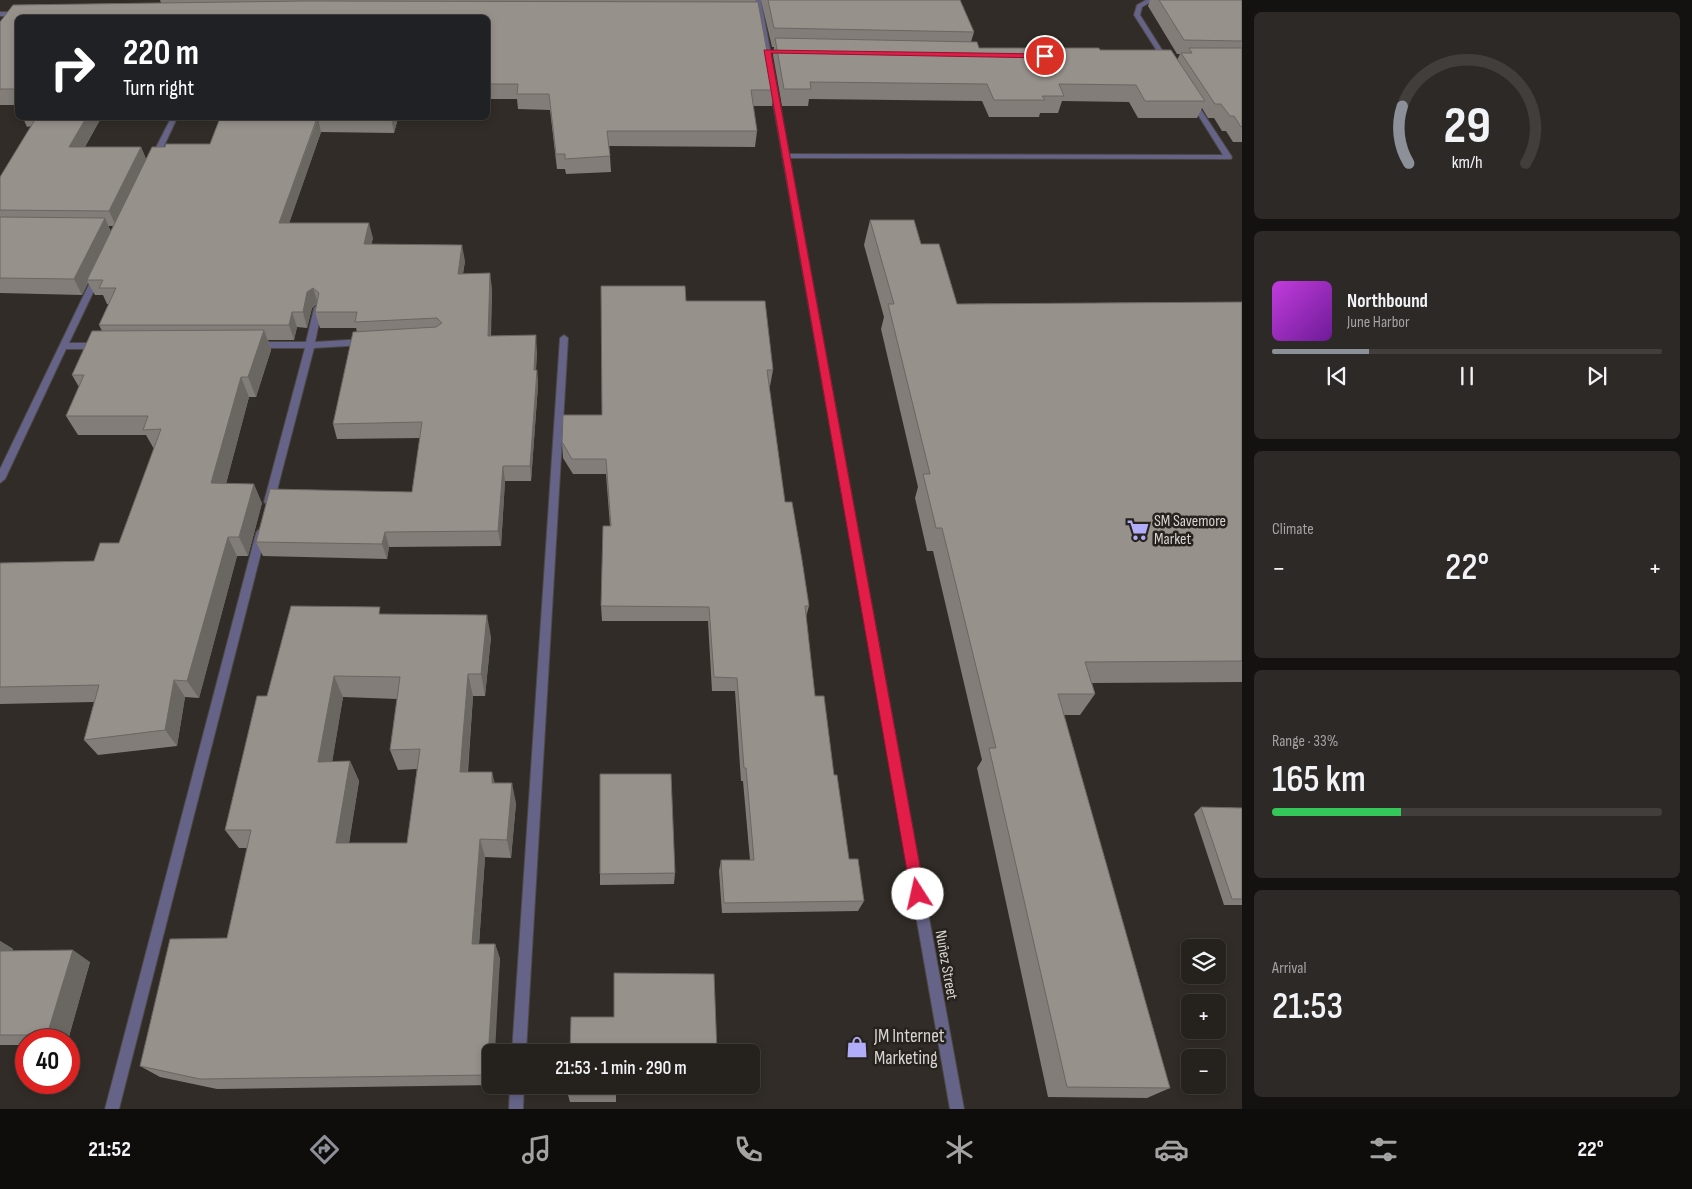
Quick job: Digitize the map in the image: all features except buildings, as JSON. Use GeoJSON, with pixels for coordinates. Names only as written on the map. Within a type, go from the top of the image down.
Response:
{"type":"FeatureCollection","features":[{"type":"Feature","properties":{"kind":"street","name":"Nuñez Street"},"geometry":{"type":"LineString","coordinates":[[758,0],[755,13],[772,51],[786,156],[957,1109]]}},
{"type":"Feature","properties":{"kind":"street"},"geometry":{"type":"LineString","coordinates":[[1151,0],[1139,6],[1137,16],[1169,66]]}},
{"type":"Feature","properties":{"kind":"street"},"geometry":{"type":"LineString","coordinates":[[0,14],[30,14]]}},
{"type":"Feature","properties":{"kind":"street"},"geometry":{"type":"LineString","coordinates":[[1154,58],[1174,58]]}},
{"type":"Feature","properties":{"kind":"street"},"geometry":{"type":"LineString","coordinates":[[786,156],[1228,157],[1191,99]]}},
{"type":"Feature","properties":{"kind":"street"},"geometry":{"type":"LineString","coordinates":[[149,169],[173,120]]}},
{"type":"Feature","properties":{"kind":"street"},"geometry":{"type":"LineString","coordinates":[[0,479],[102,266]]}},
{"type":"Feature","properties":{"kind":"street"},"geometry":{"type":"LineString","coordinates":[[112,1109],[318,308]]}},
{"type":"Feature","properties":{"kind":"street"},"geometry":{"type":"LineString","coordinates":[[520,1044],[564,338]]}},
{"type":"Feature","properties":{"kind":"street"},"geometry":{"type":"LineString","coordinates":[[251,345],[370,342]]}},
{"type":"Feature","properties":{"kind":"street"},"geometry":{"type":"LineString","coordinates":[[63,346],[103,346]]}},
{"type":"Feature","properties":{"kind":"street"},"geometry":{"type":"LineString","coordinates":[[516,1109],[517,1094]]}},
{"type":"Feature","properties":{"kind":"place","name":"SM Savemore Market"},"geometry":{"type":"Point","coordinates":[1138,530]}},
{"type":"Feature","properties":{"kind":"place","name":"JM Internet Marketing"},"geometry":{"type":"Point","coordinates":[857,1047]}},
{"type":"Feature","properties":{"kind":"route"},"geometry":{"type":"LineString","coordinates":[[918,894],[767,51],[1045,56]]}}]}
